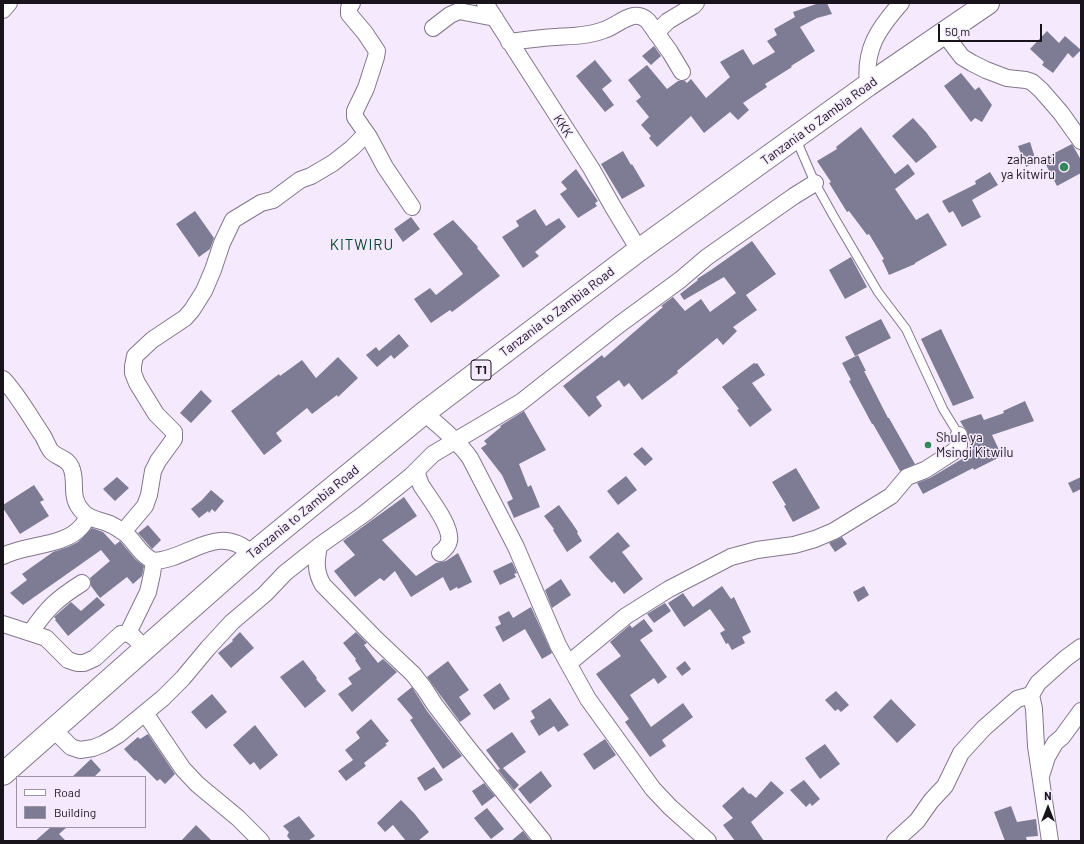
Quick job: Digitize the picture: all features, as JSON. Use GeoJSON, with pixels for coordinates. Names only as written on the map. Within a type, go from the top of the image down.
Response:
{"type":"FeatureCollection","features":[{"type":"Feature","properties":{"kind":"highway","name":"Tanzania to Zambia Road"},"geometry":{"type":"LineString","coordinates":[[3,774],[252,554],[424,413],[639,250],[868,85],[943,32],[988,3]]}},
{"type":"Feature","properties":{"kind":"street"},"geometry":{"type":"LineString","coordinates":[[3,10],[9,3]]}},
{"type":"Feature","properties":{"kind":"street"},"geometry":{"type":"LineString","coordinates":[[352,3],[349,8],[349,14],[366,33],[377,51],[366,88],[354,114],[356,121],[366,134],[385,167],[412,207]]}},
{"type":"Feature","properties":{"kind":"street","name":"KKK"},"geometry":{"type":"LineString","coordinates":[[485,3],[591,168],[639,250]]}},
{"type":"Feature","properties":{"kind":"street"},"geometry":{"type":"LineString","coordinates":[[656,33],[668,21],[696,3]]}},
{"type":"Feature","properties":{"kind":"street"},"geometry":{"type":"LineString","coordinates":[[868,85],[866,69],[872,44],[901,3]]}},
{"type":"Feature","properties":{"kind":"street"},"geometry":{"type":"LineString","coordinates":[[434,28],[450,15],[459,11],[495,18]]}},
{"type":"Feature","properties":{"kind":"street"},"geometry":{"type":"LineString","coordinates":[[509,42],[580,36],[606,30],[627,17],[644,17],[670,52],[682,72]]}},
{"type":"Feature","properties":{"kind":"street"},"geometry":{"type":"LineString","coordinates":[[943,32],[962,57],[972,63],[1007,78],[1032,82],[1061,113],[1081,141]]}},
{"type":"Feature","properties":{"kind":"street"},"geometry":{"type":"LineString","coordinates":[[123,532],[145,506],[150,495],[153,471],[175,436],[174,432],[156,414],[137,383],[132,366],[135,356],[145,346],[185,318],[192,310],[204,291],[213,270],[222,242],[232,220],[261,203],[273,200],[300,180],[311,176],[333,162],[352,148],[366,134]]}},
{"type":"Feature","properties":{"kind":"street"},"geometry":{"type":"LineString","coordinates":[[53,730],[71,746],[80,750],[89,749],[103,744],[118,735],[145,713],[183,678],[208,648],[242,613],[260,598],[285,573],[319,546],[364,514],[417,470],[433,454],[521,402],[613,329],[680,280],[707,257],[815,183]]}},
{"type":"Feature","properties":{"kind":"street"},"geometry":{"type":"LineString","coordinates":[[3,379],[29,414],[52,452],[64,458],[70,464],[74,475],[73,489],[76,502],[79,508],[88,516],[108,523],[123,532],[145,555],[154,561],[171,557],[214,542],[230,542],[241,546],[252,554]]}},
{"type":"Feature","properties":{"kind":"street"},"geometry":{"type":"LineString","coordinates":[[424,413],[464,449],[470,458],[516,547],[558,645],[588,699],[653,789],[670,808],[708,841]]}},
{"type":"Feature","properties":{"kind":"street"},"geometry":{"type":"LineString","coordinates":[[569,664],[626,616],[670,589],[712,566],[742,553],[794,545],[815,539],[834,531],[891,496],[907,477],[926,470],[954,452],[959,446],[959,435]]}},
{"type":"Feature","properties":{"kind":"street"},"geometry":{"type":"LineString","coordinates":[[417,470],[421,485],[448,530],[449,542],[440,553]]}},
{"type":"Feature","properties":{"kind":"street"},"geometry":{"type":"LineString","coordinates":[[3,556],[68,536],[81,527],[88,516]]}},
{"type":"Feature","properties":{"kind":"street"},"geometry":{"type":"LineString","coordinates":[[319,546],[316,567],[323,585],[413,674],[463,742],[543,841]]}},
{"type":"Feature","properties":{"kind":"street"},"geometry":{"type":"LineString","coordinates":[[128,633],[148,592],[154,561]]}},
{"type":"Feature","properties":{"kind":"street"},"geometry":{"type":"LineString","coordinates":[[31,632],[60,596],[82,583]]}},
{"type":"Feature","properties":{"kind":"street"},"geometry":{"type":"LineString","coordinates":[[3,624],[46,638],[68,660],[78,662],[84,662],[95,658],[121,634],[128,633],[133,636],[144,649]]}},
{"type":"Feature","properties":{"kind":"street"},"geometry":{"type":"LineString","coordinates":[[1050,841],[1040,780],[1032,694],[1038,683],[1081,647]]}},
{"type":"Feature","properties":{"kind":"street"},"geometry":{"type":"LineString","coordinates":[[895,841],[917,821],[931,801],[945,786],[961,753],[984,728],[1016,699],[1032,694]]}},
{"type":"Feature","properties":{"kind":"street"},"geometry":{"type":"LineString","coordinates":[[1040,780],[1047,757],[1055,743],[1081,711]]}},
{"type":"Feature","properties":{"kind":"street"},"geometry":{"type":"LineString","coordinates":[[145,713],[183,769],[197,784],[238,818],[261,841]]}},
{"type":"Feature","properties":{"kind":"lane"},"geometry":{"type":"LineString","coordinates":[[796,137],[815,183],[834,218],[878,292],[906,329],[943,409],[959,435]]}},
{"type":"Feature","properties":{"kind":"building"},"geometry":{"type":"Polygon","coordinates":[[[819,3],[827,3],[832,14],[817,18],[800,27],[815,51],[765,84],[767,87],[743,103],[749,110],[738,120],[730,112],[704,133],[691,116],[657,147],[649,138],[651,136],[641,125],[649,117],[636,101],[641,97],[628,80],[647,65],[667,89],[678,81],[685,81],[687,83],[691,79],[706,98],[730,77],[720,62],[743,49],[753,65],[775,52],[767,41],[777,35],[774,29],[795,17],[793,12],[819,3]]]}},
{"type":"Feature","properties":{"kind":"building"},"geometry":{"type":"Polygon","coordinates":[[[1047,31],[1059,43],[1065,36],[1081,50],[1073,58],[1068,53],[1053,73],[1042,65],[1044,62],[1030,49],[1047,31]]]}},
{"type":"Feature","properties":{"kind":"building"},"geometry":{"type":"Polygon","coordinates":[[[654,46],[661,56],[651,65],[642,56],[654,46]]]}},
{"type":"Feature","properties":{"kind":"building"},"geometry":{"type":"Polygon","coordinates":[[[595,60],[612,81],[602,89],[614,105],[605,112],[576,76],[595,60]]]}},
{"type":"Feature","properties":{"kind":"building"},"geometry":{"type":"Polygon","coordinates":[[[961,73],[975,90],[979,87],[992,105],[982,122],[975,118],[971,122],[944,86],[961,73]]]}},
{"type":"Feature","properties":{"kind":"building"},"geometry":{"type":"Polygon","coordinates":[[[913,118],[937,147],[916,163],[892,136],[913,118]]]}},
{"type":"Feature","properties":{"kind":"building"},"geometry":{"type":"Polygon","coordinates":[[[861,127],[895,174],[908,164],[915,174],[895,189],[916,220],[928,213],[947,245],[915,264],[889,275],[882,260],[884,259],[869,234],[867,235],[849,211],[847,212],[829,183],[831,182],[817,161],[837,149],[836,147],[861,127]]]}},
{"type":"Feature","properties":{"kind":"building"},"geometry":{"type":"Polygon","coordinates":[[[1030,142],[1036,161],[1026,167],[1018,146],[1030,142]]]}},
{"type":"Feature","properties":{"kind":"building","name":"zahanati ya kitwiru"},"geometry":{"type":"Polygon","coordinates":[[[1072,144],[1081,160],[1081,173],[1057,186],[1043,159],[1072,144]]]}},
{"type":"Feature","properties":{"kind":"building"},"geometry":{"type":"Polygon","coordinates":[[[623,151],[645,186],[622,199],[601,164],[623,151]]]}},
{"type":"Feature","properties":{"kind":"building"},"geometry":{"type":"Polygon","coordinates":[[[576,169],[598,201],[595,203],[597,206],[578,218],[560,194],[567,189],[561,182],[576,169]]]}},
{"type":"Feature","properties":{"kind":"building"},"geometry":{"type":"Polygon","coordinates":[[[990,172],[998,185],[972,200],[981,217],[962,227],[953,211],[949,213],[942,201],[976,184],[975,181],[990,172]]]}},
{"type":"Feature","properties":{"kind":"building"},"geometry":{"type":"Polygon","coordinates":[[[535,209],[546,226],[559,218],[566,227],[535,252],[539,256],[523,268],[502,237],[519,226],[516,221],[535,209]]]}},
{"type":"Feature","properties":{"kind":"building"},"geometry":{"type":"Polygon","coordinates":[[[195,211],[214,238],[210,249],[199,257],[176,224],[195,211]]]}},
{"type":"Feature","properties":{"kind":"building"},"geometry":{"type":"Polygon","coordinates":[[[411,217],[420,229],[403,242],[394,229],[411,217]]]}},
{"type":"Feature","properties":{"kind":"building"},"geometry":{"type":"Polygon","coordinates":[[[453,220],[478,247],[477,248],[500,276],[452,312],[450,310],[431,323],[414,299],[430,288],[436,295],[463,274],[433,234],[453,220]]]}},
{"type":"Feature","properties":{"kind":"building"},"geometry":{"type":"Polygon","coordinates":[[[752,241],[776,274],[746,295],[757,310],[733,327],[737,331],[723,345],[717,338],[677,371],[678,373],[642,400],[629,383],[624,387],[619,380],[596,397],[602,406],[589,417],[563,386],[602,355],[604,358],[663,307],[661,306],[673,297],[685,311],[701,299],[710,312],[736,293],[724,277],[684,300],[680,294],[698,280],[697,279],[752,241]]]}},
{"type":"Feature","properties":{"kind":"building"},"geometry":{"type":"Polygon","coordinates":[[[851,257],[867,287],[845,299],[829,270],[851,257]]]}},
{"type":"Feature","properties":{"kind":"building"},"geometry":{"type":"Polygon","coordinates":[[[881,319],[891,338],[855,356],[845,337],[881,319]]]}},
{"type":"Feature","properties":{"kind":"building"},"geometry":{"type":"Polygon","coordinates":[[[941,329],[974,398],[953,406],[921,339],[941,329]]]}},
{"type":"Feature","properties":{"kind":"building"},"geometry":{"type":"Polygon","coordinates":[[[399,334],[409,346],[394,359],[391,355],[377,367],[366,355],[376,347],[379,351],[399,334]]]}},
{"type":"Feature","properties":{"kind":"building"},"geometry":{"type":"Polygon","coordinates":[[[858,355],[866,371],[864,371],[888,418],[915,464],[900,471],[872,424],[849,381],[851,380],[842,363],[858,355]]]}},
{"type":"Feature","properties":{"kind":"building"},"geometry":{"type":"Polygon","coordinates":[[[338,357],[358,378],[338,397],[337,395],[312,414],[307,408],[276,433],[282,441],[264,455],[231,411],[279,374],[280,376],[302,360],[316,378],[338,357]]]}},
{"type":"Feature","properties":{"kind":"building"},"geometry":{"type":"Polygon","coordinates":[[[754,363],[757,363],[765,375],[752,383],[772,410],[750,427],[737,410],[739,409],[722,387],[754,363]]]}},
{"type":"Feature","properties":{"kind":"building"},"geometry":{"type":"Polygon","coordinates":[[[201,390],[212,401],[191,423],[180,413],[201,390]]]}},
{"type":"Feature","properties":{"kind":"building"},"geometry":{"type":"Polygon","coordinates":[[[1025,401],[1034,421],[992,435],[1002,456],[974,470],[973,468],[923,494],[917,483],[930,478],[967,456],[966,452],[974,449],[968,438],[967,431],[960,421],[981,414],[984,420],[1004,413],[1003,411],[1025,401]]]}},
{"type":"Feature","properties":{"kind":"building"},"geometry":{"type":"Polygon","coordinates":[[[524,411],[546,450],[519,464],[528,487],[531,485],[540,507],[514,518],[507,502],[513,499],[502,475],[481,448],[487,444],[484,441],[501,427],[500,426],[524,411]]]}},
{"type":"Feature","properties":{"kind":"building"},"geometry":{"type":"Polygon","coordinates":[[[642,447],[653,459],[645,466],[633,454],[642,447]]]}},
{"type":"Feature","properties":{"kind":"building"},"geometry":{"type":"Polygon","coordinates":[[[796,468],[820,508],[793,522],[784,506],[786,505],[772,482],[796,468]]]}},
{"type":"Feature","properties":{"kind":"building"},"geometry":{"type":"Polygon","coordinates":[[[626,476],[637,490],[618,505],[607,491],[626,476]]]}},
{"type":"Feature","properties":{"kind":"building"},"geometry":{"type":"Polygon","coordinates":[[[117,477],[129,488],[115,501],[103,489],[117,477]]]}},
{"type":"Feature","properties":{"kind":"building"},"geometry":{"type":"Polygon","coordinates":[[[1081,477],[1081,489],[1073,493],[1068,483],[1081,477]]]}},
{"type":"Feature","properties":{"kind":"building"},"geometry":{"type":"Polygon","coordinates":[[[34,485],[44,500],[40,502],[49,516],[20,534],[3,508],[3,505],[34,485]]]}},
{"type":"Feature","properties":{"kind":"building"},"geometry":{"type":"Polygon","coordinates":[[[211,490],[224,501],[215,512],[212,509],[209,513],[208,511],[199,518],[191,509],[211,490]]]}},
{"type":"Feature","properties":{"kind":"building"},"geometry":{"type":"Polygon","coordinates":[[[404,497],[417,516],[382,540],[416,576],[436,563],[446,561],[458,553],[472,582],[450,591],[443,577],[411,597],[395,571],[384,581],[380,578],[355,597],[334,571],[355,555],[343,541],[404,497]]]}},
{"type":"Feature","properties":{"kind":"building"},"geometry":{"type":"Polygon","coordinates":[[[559,505],[578,532],[577,533],[582,541],[567,552],[553,530],[554,529],[544,516],[559,505]]]}},
{"type":"Feature","properties":{"kind":"building"},"geometry":{"type":"Polygon","coordinates":[[[148,525],[161,540],[152,549],[138,533],[148,525]]]}},
{"type":"Feature","properties":{"kind":"building"},"geometry":{"type":"Polygon","coordinates":[[[92,528],[103,532],[115,545],[120,541],[135,559],[144,566],[142,576],[133,584],[127,577],[100,598],[91,586],[90,578],[110,561],[101,550],[23,605],[10,593],[27,580],[22,574],[53,552],[78,542],[92,528]]]}},
{"type":"Feature","properties":{"kind":"building"},"geometry":{"type":"Polygon","coordinates":[[[618,532],[630,546],[622,552],[643,579],[624,594],[614,581],[612,583],[589,557],[618,532]]]}},
{"type":"Feature","properties":{"kind":"building"},"geometry":{"type":"Polygon","coordinates":[[[842,537],[847,544],[835,552],[829,543],[842,537]]]}},
{"type":"Feature","properties":{"kind":"building"},"geometry":{"type":"Polygon","coordinates":[[[512,562],[517,573],[514,574],[516,577],[500,585],[493,571],[512,562]]]}},
{"type":"Feature","properties":{"kind":"building"},"geometry":{"type":"Polygon","coordinates":[[[561,579],[571,595],[552,608],[545,590],[561,579]]]}},
{"type":"Feature","properties":{"kind":"building"},"geometry":{"type":"Polygon","coordinates":[[[722,586],[731,599],[734,597],[751,632],[742,637],[745,643],[732,650],[728,643],[726,644],[720,633],[725,630],[710,609],[684,627],[668,603],[683,593],[693,607],[722,586]]]}},
{"type":"Feature","properties":{"kind":"building"},"geometry":{"type":"Polygon","coordinates":[[[864,586],[869,595],[858,602],[853,592],[864,586]]]}},
{"type":"Feature","properties":{"kind":"building"},"geometry":{"type":"Polygon","coordinates":[[[97,597],[105,605],[68,636],[54,617],[71,602],[81,611],[97,597]]]}},
{"type":"Feature","properties":{"kind":"building"},"geometry":{"type":"Polygon","coordinates":[[[665,603],[671,611],[654,623],[647,614],[665,603]]]}},
{"type":"Feature","properties":{"kind":"building"},"geometry":{"type":"Polygon","coordinates":[[[531,607],[552,653],[542,659],[525,629],[503,642],[495,627],[501,624],[498,617],[509,611],[513,618],[531,607]]]}},
{"type":"Feature","properties":{"kind":"building"},"geometry":{"type":"Polygon","coordinates":[[[644,619],[653,631],[640,640],[667,677],[658,684],[654,678],[630,695],[651,727],[683,703],[693,717],[662,740],[666,746],[650,757],[625,722],[629,719],[596,674],[621,656],[610,642],[630,625],[632,628],[644,619]]]}},
{"type":"Feature","properties":{"kind":"building"},"geometry":{"type":"Polygon","coordinates":[[[240,632],[254,648],[231,668],[218,653],[233,641],[232,640],[240,632]]]}},
{"type":"Feature","properties":{"kind":"building"},"geometry":{"type":"Polygon","coordinates":[[[356,632],[367,643],[364,645],[378,663],[383,659],[397,672],[352,712],[338,694],[352,684],[348,678],[361,669],[355,660],[356,659],[343,643],[356,632]]]}},
{"type":"Feature","properties":{"kind":"building"},"geometry":{"type":"Polygon","coordinates":[[[303,660],[326,691],[305,708],[280,677],[303,660]]]}},
{"type":"Feature","properties":{"kind":"building"},"geometry":{"type":"Polygon","coordinates":[[[448,661],[469,690],[459,697],[471,714],[460,722],[427,677],[448,661]]]}},
{"type":"Feature","properties":{"kind":"building"},"geometry":{"type":"Polygon","coordinates":[[[685,661],[691,669],[682,676],[676,668],[685,661]]]}},
{"type":"Feature","properties":{"kind":"building"},"geometry":{"type":"Polygon","coordinates":[[[500,683],[510,699],[494,710],[483,695],[500,683]]]}},
{"type":"Feature","properties":{"kind":"building"},"geometry":{"type":"Polygon","coordinates":[[[412,687],[427,711],[462,756],[443,769],[410,720],[413,718],[397,699],[412,687]]]}},
{"type":"Feature","properties":{"kind":"building"},"geometry":{"type":"Polygon","coordinates":[[[836,691],[849,705],[841,712],[838,709],[835,711],[825,700],[836,691]]]}},
{"type":"Feature","properties":{"kind":"building"},"geometry":{"type":"Polygon","coordinates":[[[212,694],[227,712],[206,729],[191,712],[212,694]]]}},
{"type":"Feature","properties":{"kind":"building"},"geometry":{"type":"Polygon","coordinates":[[[550,698],[569,725],[558,732],[554,726],[539,736],[530,721],[535,718],[531,711],[550,698]]]}},
{"type":"Feature","properties":{"kind":"building"},"geometry":{"type":"Polygon","coordinates":[[[891,699],[916,725],[897,743],[873,717],[891,699]]]}},
{"type":"Feature","properties":{"kind":"building"},"geometry":{"type":"Polygon","coordinates":[[[371,719],[389,741],[385,744],[387,745],[364,763],[366,766],[346,781],[338,771],[353,760],[345,750],[360,738],[356,732],[371,719]]]}},
{"type":"Feature","properties":{"kind":"building"},"geometry":{"type":"Polygon","coordinates":[[[255,725],[278,755],[260,770],[254,762],[250,765],[233,745],[255,725]]]}},
{"type":"Feature","properties":{"kind":"building"},"geometry":{"type":"Polygon","coordinates":[[[512,732],[526,752],[503,768],[519,785],[514,790],[498,770],[500,769],[486,750],[512,732]]]}},
{"type":"Feature","properties":{"kind":"building"},"geometry":{"type":"Polygon","coordinates":[[[148,734],[175,774],[165,784],[160,779],[157,781],[124,749],[138,737],[140,739],[148,734]]]}},
{"type":"Feature","properties":{"kind":"building"},"geometry":{"type":"Polygon","coordinates":[[[605,739],[616,755],[594,770],[583,754],[605,739]]]}},
{"type":"Feature","properties":{"kind":"building"},"geometry":{"type":"Polygon","coordinates":[[[825,744],[840,764],[820,779],[805,758],[825,744]]]}},
{"type":"Feature","properties":{"kind":"building"},"geometry":{"type":"Polygon","coordinates":[[[91,759],[101,770],[95,776],[73,776],[91,759]]]}},
{"type":"Feature","properties":{"kind":"building"},"geometry":{"type":"Polygon","coordinates":[[[434,767],[443,780],[425,791],[417,778],[434,767]]]}},
{"type":"Feature","properties":{"kind":"building"},"geometry":{"type":"Polygon","coordinates":[[[541,771],[552,786],[530,804],[518,789],[541,771]]]}},
{"type":"Feature","properties":{"kind":"building"},"geometry":{"type":"Polygon","coordinates":[[[804,780],[820,799],[812,806],[810,803],[806,807],[790,790],[804,780]]]}},
{"type":"Feature","properties":{"kind":"building"},"geometry":{"type":"Polygon","coordinates":[[[771,781],[784,793],[751,822],[764,841],[735,841],[723,825],[733,818],[722,806],[743,787],[749,794],[750,793],[756,798],[771,781]]]}},
{"type":"Feature","properties":{"kind":"building"},"geometry":{"type":"Polygon","coordinates":[[[484,783],[495,796],[482,806],[472,791],[484,783]]]}},
{"type":"Feature","properties":{"kind":"building"},"geometry":{"type":"Polygon","coordinates":[[[401,800],[414,813],[429,832],[418,841],[406,841],[393,825],[385,832],[377,823],[401,800]]]}},
{"type":"Feature","properties":{"kind":"building"},"geometry":{"type":"Polygon","coordinates":[[[1011,806],[1017,822],[1036,819],[1038,836],[1026,837],[1027,841],[1005,841],[994,812],[1011,806]]]}},
{"type":"Feature","properties":{"kind":"building"},"geometry":{"type":"Polygon","coordinates":[[[487,808],[504,829],[491,839],[474,818],[487,808]]]}},
{"type":"Feature","properties":{"kind":"building"},"geometry":{"type":"Polygon","coordinates":[[[299,816],[315,836],[308,841],[291,841],[287,836],[289,832],[283,826],[299,816]]]}},
{"type":"Feature","properties":{"kind":"building"},"geometry":{"type":"Polygon","coordinates":[[[196,825],[212,841],[181,841],[196,825]]]}},
{"type":"Feature","properties":{"kind":"building"},"geometry":{"type":"Polygon","coordinates":[[[50,828],[66,828],[59,834],[66,841],[35,841],[50,828]]]}},
{"type":"Feature","properties":{"kind":"building"},"geometry":{"type":"Polygon","coordinates":[[[523,831],[531,841],[511,841],[523,831]]]}},
{"type":"Feature","properties":{"kind":"place","name":"zahanati ya kitwiru"},"geometry":{"type":"Point","coordinates":[1064,167]}},
{"type":"Feature","properties":{"kind":"place","name":"Shule ya Msingi Kitwilu"},"geometry":{"type":"Point","coordinates":[928,445]}},
{"type":"Feature","properties":{"kind":"district","name":"KITWIRU"},"geometry":{"type":"Point","coordinates":[362,245]}}]}
